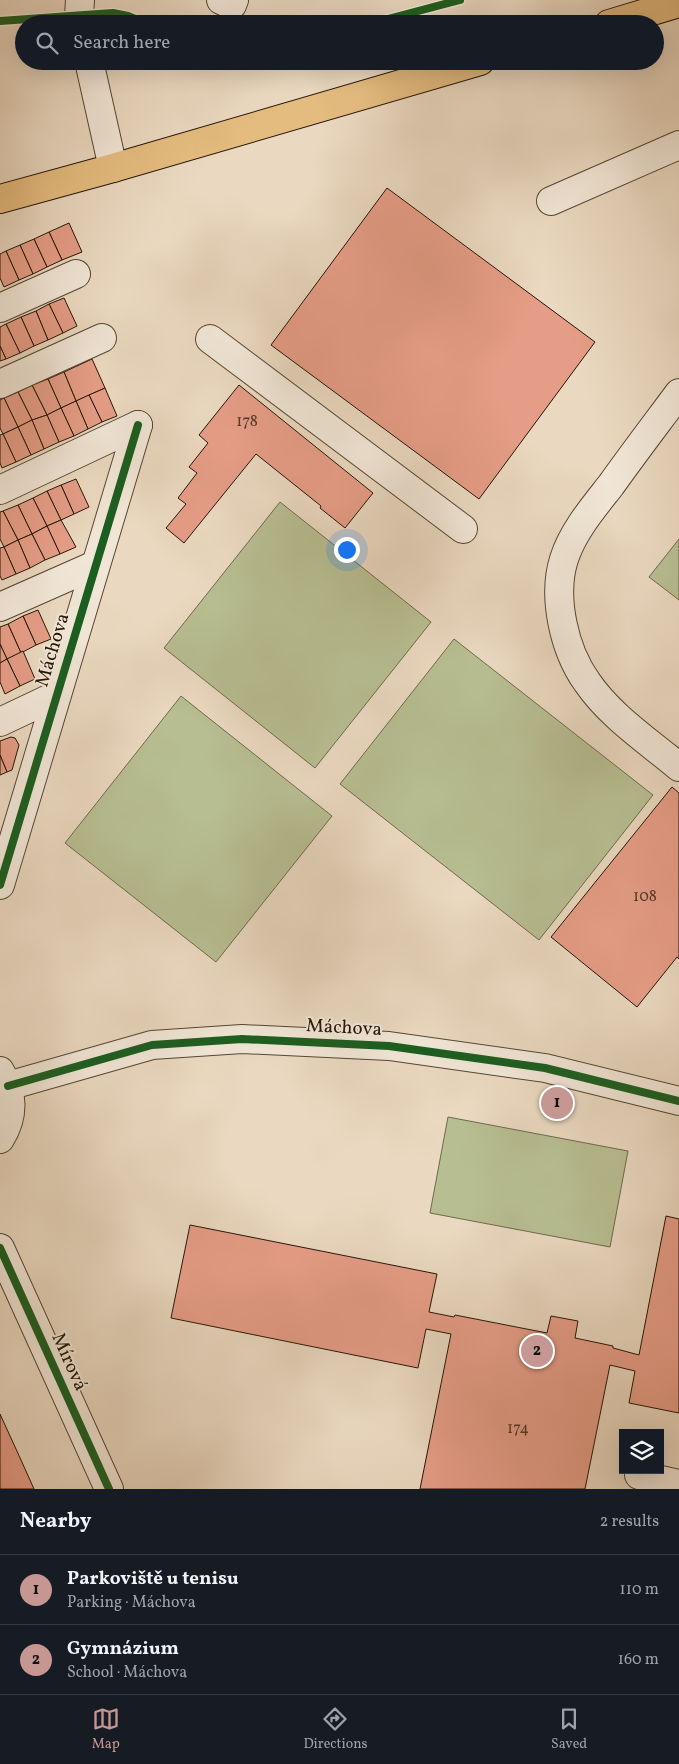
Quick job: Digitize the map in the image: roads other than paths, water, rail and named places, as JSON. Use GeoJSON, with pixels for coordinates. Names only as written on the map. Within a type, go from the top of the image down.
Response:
{"type":"FeatureCollection","features":[{"type":"Feature","properties":{"kind":"main road"},"geometry":{"type":"LineString","coordinates":[[646,15],[678,7]]}},
{"type":"Feature","properties":{"kind":"main road"},"geometry":{"type":"LineString","coordinates":[[0,199],[449,70]]}},
{"type":"Feature","properties":{"kind":"street"},"geometry":{"type":"LineString","coordinates":[[79,15],[80,0]]}},
{"type":"Feature","properties":{"kind":"street"},"geometry":{"type":"LineString","coordinates":[[221,0],[232,5],[234,0]]}},
{"type":"Feature","properties":{"kind":"street"},"geometry":{"type":"LineString","coordinates":[[91,70],[113,168]]}},
{"type":"Feature","properties":{"kind":"street"},"geometry":{"type":"LineString","coordinates":[[551,202],[679,145]]}},
{"type":"Feature","properties":{"kind":"street"},"geometry":{"type":"LineString","coordinates":[[0,308],[76,274]]}},
{"type":"Feature","properties":{"kind":"street"},"geometry":{"type":"LineString","coordinates":[[0,384],[102,338]]}},
{"type":"Feature","properties":{"kind":"street"},"geometry":{"type":"LineString","coordinates":[[210,339],[463,529]]}},
{"type":"Feature","properties":{"kind":"street"},"geometry":{"type":"LineString","coordinates":[[679,393],[578,529],[564,558],[559,582],[560,612],[571,653],[586,682],[611,710],[679,767]]}},
{"type":"Feature","properties":{"kind":"street","name":"Máchova"},"geometry":{"type":"LineString","coordinates":[[0,490],[138,425],[0,885]]}},
{"type":"Feature","properties":{"kind":"street"},"geometry":{"type":"LineString","coordinates":[[0,608],[96,565]]}},
{"type":"Feature","properties":{"kind":"street"},"geometry":{"type":"LineString","coordinates":[[0,722],[56,696]]}},
{"type":"Feature","properties":{"kind":"street","name":"Máchova"},"geometry":{"type":"LineString","coordinates":[[4,1079],[152,1045],[242,1039],[389,1046],[496,1061],[545,1068],[679,1101]]}},
{"type":"Feature","properties":{"kind":"street"},"geometry":{"type":"LineString","coordinates":[[0,1139],[6,1129],[11,1111],[11,1098],[4,1079]]}},
{"type":"Feature","properties":{"kind":"street","name":"Mírová"},"geometry":{"type":"LineString","coordinates":[[0,1248],[109,1489]]}},
{"type":"Feature","properties":{"kind":"street"},"geometry":{"type":"LineString","coordinates":[[679,1467],[639,1475],[679,1484]]}},
{"type":"Feature","properties":{"kind":"place","name":"Parkoviště u tenisu"},"geometry":{"type":"Point","coordinates":[557,1103]}},
{"type":"Feature","properties":{"kind":"place","name":"Gymnázium"},"geometry":{"type":"Point","coordinates":[537,1351]}}]}
